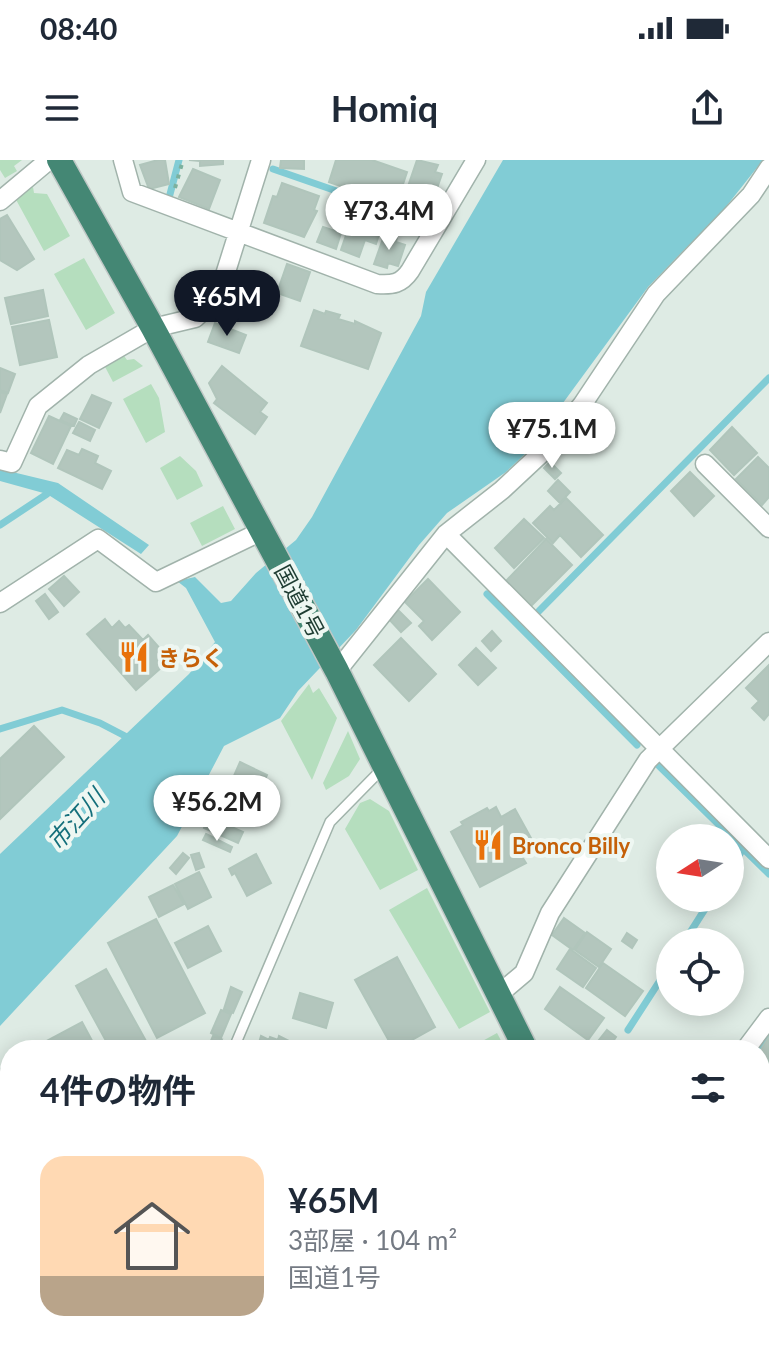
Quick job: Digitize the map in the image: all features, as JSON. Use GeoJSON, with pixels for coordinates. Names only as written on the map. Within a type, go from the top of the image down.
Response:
{"type":"FeatureCollection","features":[{"type":"Feature","properties":{"kind":"highway","name":"国道1号"},"geometry":{"type":"LineString","coordinates":[[59,160],[337,671],[521,1040]]}},
{"type":"Feature","properties":{"kind":"street"},"geometry":{"type":"LineString","coordinates":[[0,201],[49,160]]}},
{"type":"Feature","properties":{"kind":"street"},"geometry":{"type":"LineString","coordinates":[[123,160],[132,192],[377,284],[398,284],[410,271],[475,160]]}},
{"type":"Feature","properties":{"kind":"street"},"geometry":{"type":"LineString","coordinates":[[0,460],[12,463],[38,406],[89,365],[153,328],[195,318],[218,297],[261,160]]}},
{"type":"Feature","properties":{"kind":"street"},"geometry":{"type":"LineString","coordinates":[[337,671],[446,534],[502,490],[546,449],[582,405],[656,294],[751,195],[769,168]]}},
{"type":"Feature","properties":{"kind":"street"},"geometry":{"type":"LineString","coordinates":[[705,464],[769,528]]}},
{"type":"Feature","properties":{"kind":"street"},"geometry":{"type":"LineString","coordinates":[[446,534],[769,859]]}},
{"type":"Feature","properties":{"kind":"street"},"geometry":{"type":"LineString","coordinates":[[0,603],[98,539],[156,582],[267,539]]}},
{"type":"Feature","properties":{"kind":"street"},"geometry":{"type":"LineString","coordinates":[[498,995],[524,973],[550,913],[648,760],[769,642]]}},
{"type":"Feature","properties":{"kind":"street"},"geometry":{"type":"LineString","coordinates":[[752,1040],[769,1018]]}},
{"type":"Feature","properties":{"kind":"lane"},"geometry":{"type":"LineString","coordinates":[[237,1040],[330,822],[385,767]]}},
{"type":"Feature","properties":{"kind":"path"},"geometry":{"type":"LineString","coordinates":[[170,206],[183,160]]}},
{"type":"Feature","properties":{"kind":"green space"},"geometry":{"type":"Polygon","coordinates":[[[0,160],[22,160],[14,166],[17,171],[5,178],[0,170],[0,160]]]}},
{"type":"Feature","properties":{"kind":"green space"},"geometry":{"type":"Polygon","coordinates":[[[33,187],[34,193],[47,194],[70,236],[44,251],[14,196],[33,187]]]}},
{"type":"Feature","properties":{"kind":"green space"},"geometry":{"type":"Polygon","coordinates":[[[84,258],[115,313],[86,330],[54,274],[84,258]]]}},
{"type":"Feature","properties":{"kind":"green space"},"geometry":{"type":"Polygon","coordinates":[[[122,353],[127,360],[134,359],[143,366],[113,382],[103,363],[122,353]]]}},
{"type":"Feature","properties":{"kind":"green space"},"geometry":{"type":"Polygon","coordinates":[[[151,384],[159,398],[165,432],[146,443],[123,399],[151,384]]]}},
{"type":"Feature","properties":{"kind":"green space"},"geometry":{"type":"Polygon","coordinates":[[[180,456],[196,471],[203,486],[177,500],[160,468],[180,456]]]}},
{"type":"Feature","properties":{"kind":"green space"},"geometry":{"type":"Polygon","coordinates":[[[223,506],[235,529],[202,546],[190,523],[223,506]]]}},
{"type":"Feature","properties":{"kind":"green space"},"geometry":{"type":"Polygon","coordinates":[[[309,684],[313,693],[319,688],[337,718],[312,780],[281,721],[309,684]]]}},
{"type":"Feature","properties":{"kind":"green space"},"geometry":{"type":"Polygon","coordinates":[[[348,731],[360,759],[349,776],[326,790],[323,783],[348,731]]]}},
{"type":"Feature","properties":{"kind":"green space"},"geometry":{"type":"Polygon","coordinates":[[[370,799],[389,811],[418,870],[380,890],[345,829],[360,803],[370,799]]]}},
{"type":"Feature","properties":{"kind":"green space"},"geometry":{"type":"Polygon","coordinates":[[[427,888],[490,1012],[459,1029],[389,910],[427,888]]]}},
{"type":"Feature","properties":{"kind":"green space"},"geometry":{"type":"Polygon","coordinates":[[[497,1033],[501,1040],[484,1040],[497,1033]]]}},
{"type":"Feature","properties":{"kind":"water","name":"市江川"},"geometry":{"type":"Polygon","coordinates":[[[503,160],[763,160],[725,208],[648,287],[527,452],[506,472],[447,513],[419,545],[356,630],[298,691],[280,718],[224,746],[177,836],[0,1026],[0,854],[189,674],[215,642],[186,588],[177,581],[195,577],[221,603],[231,601],[256,573],[296,540],[312,517],[421,316],[426,292],[503,160]]]}},
{"type":"Feature","properties":{"kind":"water"},"geometry":{"type":"Polygon","coordinates":[[[0,469],[58,483],[149,545],[141,554],[47,494],[0,481],[0,469]]]}},
{"type":"Feature","properties":{"kind":"building"},"geometry":{"type":"Polygon","coordinates":[[[165,160],[169,184],[149,189],[140,165],[165,160]]]}},
{"type":"Feature","properties":{"kind":"building"},"geometry":{"type":"Polygon","coordinates":[[[189,160],[223,160],[223,164],[200,166],[200,161],[189,160]]]}},
{"type":"Feature","properties":{"kind":"building"},"geometry":{"type":"Polygon","coordinates":[[[281,160],[304,160],[304,169],[280,168],[281,160]]]}},
{"type":"Feature","properties":{"kind":"building"},"geometry":{"type":"Polygon","coordinates":[[[336,160],[372,160],[407,172],[396,205],[329,182],[336,160]]]}},
{"type":"Feature","properties":{"kind":"building"},"geometry":{"type":"Polygon","coordinates":[[[417,160],[438,165],[435,172],[442,174],[427,217],[401,207],[417,160]]]}},
{"type":"Feature","properties":{"kind":"building"},"geometry":{"type":"Polygon","coordinates":[[[193,169],[220,180],[209,209],[179,197],[193,169]]]}},
{"type":"Feature","properties":{"kind":"building"},"geometry":{"type":"Polygon","coordinates":[[[282,183],[319,196],[314,210],[317,211],[304,237],[264,223],[273,196],[277,197],[282,183]]]}},
{"type":"Feature","properties":{"kind":"building"},"geometry":{"type":"Polygon","coordinates":[[[355,209],[384,219],[376,244],[365,240],[359,257],[341,250],[355,209]]]}},
{"type":"Feature","properties":{"kind":"building"},"geometry":{"type":"Polygon","coordinates":[[[7,215],[34,259],[17,270],[0,260],[0,219],[7,215]]]}},
{"type":"Feature","properties":{"kind":"building"},"geometry":{"type":"Polygon","coordinates":[[[323,227],[341,233],[336,249],[317,242],[323,227]]]}},
{"type":"Feature","properties":{"kind":"building"},"geometry":{"type":"Polygon","coordinates":[[[385,233],[397,237],[396,242],[405,245],[398,266],[388,263],[387,268],[374,264],[385,233]]]}},
{"type":"Feature","properties":{"kind":"building"},"geometry":{"type":"Polygon","coordinates":[[[287,264],[310,272],[300,301],[277,293],[287,264]]]}},
{"type":"Feature","properties":{"kind":"building"},"geometry":{"type":"Polygon","coordinates":[[[43,290],[48,316],[11,324],[5,298],[43,290]]]}},
{"type":"Feature","properties":{"kind":"building"},"geometry":{"type":"Polygon","coordinates":[[[314,310],[340,315],[338,319],[355,324],[355,321],[381,333],[368,369],[301,346],[314,310]]]}},
{"type":"Feature","properties":{"kind":"building"},"geometry":{"type":"Polygon","coordinates":[[[49,320],[57,357],[20,365],[12,327],[49,320]]]}},
{"type":"Feature","properties":{"kind":"building"},"geometry":{"type":"Polygon","coordinates":[[[215,323],[246,335],[239,353],[208,342],[215,323]]]}},
{"type":"Feature","properties":{"kind":"building"},"geometry":{"type":"Polygon","coordinates":[[[222,366],[267,403],[260,412],[267,417],[255,434],[214,403],[217,399],[209,383],[222,366]]]}},
{"type":"Feature","properties":{"kind":"building"},"geometry":{"type":"Polygon","coordinates":[[[0,368],[15,374],[8,393],[0,390],[0,368]]]}},
{"type":"Feature","properties":{"kind":"building"},"geometry":{"type":"Polygon","coordinates":[[[0,392],[7,394],[0,413],[0,392]]]}},
{"type":"Feature","properties":{"kind":"building"},"geometry":{"type":"Polygon","coordinates":[[[92,395],[111,403],[99,428],[80,419],[92,395]]]}},
{"type":"Feature","properties":{"kind":"building"},"geometry":{"type":"Polygon","coordinates":[[[64,413],[77,419],[74,426],[60,420],[64,413]]]}},
{"type":"Feature","properties":{"kind":"building"},"geometry":{"type":"Polygon","coordinates":[[[49,416],[71,426],[53,464],[31,453],[49,416]]]}},
{"type":"Feature","properties":{"kind":"building"},"geometry":{"type":"Polygon","coordinates":[[[79,422],[95,430],[90,441],[73,433],[79,422]]]}},
{"type":"Feature","properties":{"kind":"building"},"geometry":{"type":"Polygon","coordinates":[[[732,427],[757,453],[734,475],[710,450],[732,427]]]}},
{"type":"Feature","properties":{"kind":"building"},"geometry":{"type":"Polygon","coordinates":[[[82,449],[98,456],[95,463],[111,471],[102,489],[58,468],[67,450],[79,455],[82,449]]]}},
{"type":"Feature","properties":{"kind":"building"},"geometry":{"type":"Polygon","coordinates":[[[758,457],[769,468],[769,497],[762,505],[736,479],[758,457]]]}},
{"type":"Feature","properties":{"kind":"building"},"geometry":{"type":"Polygon","coordinates":[[[550,462],[561,473],[555,479],[544,468],[550,462]]]}},
{"type":"Feature","properties":{"kind":"building"},"geometry":{"type":"Polygon","coordinates":[[[690,472],[714,496],[694,516],[671,491],[690,472]]]}},
{"type":"Feature","properties":{"kind":"building"},"geometry":{"type":"Polygon","coordinates":[[[558,480],[570,492],[560,503],[548,491],[558,480]]]}},
{"type":"Feature","properties":{"kind":"building"},"geometry":{"type":"Polygon","coordinates":[[[566,498],[603,535],[581,557],[560,535],[553,543],[533,523],[550,506],[554,510],[566,498]]]}},
{"type":"Feature","properties":{"kind":"building"},"geometry":{"type":"Polygon","coordinates":[[[524,519],[544,538],[514,568],[495,548],[524,519]]]}},
{"type":"Feature","properties":{"kind":"building"},"geometry":{"type":"Polygon","coordinates":[[[546,539],[572,565],[531,606],[506,581],[546,539]]]}},
{"type":"Feature","properties":{"kind":"building"},"geometry":{"type":"Polygon","coordinates":[[[64,576],[79,592],[64,606],[49,589],[64,576]]]}},
{"type":"Feature","properties":{"kind":"building"},"geometry":{"type":"Polygon","coordinates":[[[428,579],[460,612],[432,640],[419,626],[424,621],[405,602],[428,579]]]}},
{"type":"Feature","properties":{"kind":"building"},"geometry":{"type":"Polygon","coordinates":[[[45,594],[58,612],[49,619],[36,601],[45,594]]]}},
{"type":"Feature","properties":{"kind":"building"},"geometry":{"type":"Polygon","coordinates":[[[396,608],[411,623],[401,632],[387,617],[396,608]]]}},
{"type":"Feature","properties":{"kind":"building"},"geometry":{"type":"Polygon","coordinates":[[[105,619],[112,628],[119,621],[125,628],[129,625],[143,640],[148,635],[170,660],[136,690],[87,634],[105,619]]]}},
{"type":"Feature","properties":{"kind":"building"},"geometry":{"type":"Polygon","coordinates":[[[492,631],[501,641],[491,651],[482,641],[492,631]]]}},
{"type":"Feature","properties":{"kind":"building"},"geometry":{"type":"Polygon","coordinates":[[[401,638],[436,674],[409,701],[374,665],[401,638]]]}},
{"type":"Feature","properties":{"kind":"building"},"geometry":{"type":"Polygon","coordinates":[[[476,648],[496,668],[478,685],[459,665],[476,648]]]}},
{"type":"Feature","properties":{"kind":"building"},"geometry":{"type":"Polygon","coordinates":[[[769,665],[769,714],[764,720],[752,708],[759,701],[746,688],[769,665]]]}},
{"type":"Feature","properties":{"kind":"building"},"geometry":{"type":"Polygon","coordinates":[[[34,726],[64,757],[0,819],[0,759],[34,726]]]}},
{"type":"Feature","properties":{"kind":"building"},"geometry":{"type":"Polygon","coordinates":[[[240,762],[267,775],[257,797],[230,785],[240,762]]]}},
{"type":"Feature","properties":{"kind":"building"},"geometry":{"type":"Polygon","coordinates":[[[225,785],[255,799],[243,825],[213,811],[225,785]]]}},
{"type":"Feature","properties":{"kind":"building"},"geometry":{"type":"Polygon","coordinates":[[[496,807],[501,817],[515,809],[536,847],[521,855],[526,863],[480,887],[451,832],[463,825],[461,822],[487,808],[489,811],[496,807]]]}},
{"type":"Feature","properties":{"kind":"building"},"geometry":{"type":"Polygon","coordinates":[[[209,817],[243,832],[238,843],[204,828],[209,817]]]}},
{"type":"Feature","properties":{"kind":"building"},"geometry":{"type":"Polygon","coordinates":[[[206,834],[232,847],[230,852],[203,840],[206,834]]]}},
{"type":"Feature","properties":{"kind":"building"},"geometry":{"type":"Polygon","coordinates":[[[183,853],[189,858],[176,874],[170,868],[183,853]]]}},
{"type":"Feature","properties":{"kind":"building"},"geometry":{"type":"Polygon","coordinates":[[[199,853],[204,867],[196,870],[191,855],[199,853]]]}},
{"type":"Feature","properties":{"kind":"building"},"geometry":{"type":"Polygon","coordinates":[[[256,854],[271,883],[247,896],[235,873],[232,875],[229,869],[256,854]]]}},
{"type":"Feature","properties":{"kind":"building"},"geometry":{"type":"Polygon","coordinates":[[[199,872],[211,897],[188,909],[175,884],[199,872]]]}},
{"type":"Feature","properties":{"kind":"building"},"geometry":{"type":"Polygon","coordinates":[[[173,885],[184,904],[159,917],[149,897],[173,885]]]}},
{"type":"Feature","properties":{"kind":"building"},"geometry":{"type":"Polygon","coordinates":[[[564,918],[585,933],[573,950],[552,935],[564,918]]]}},
{"type":"Feature","properties":{"kind":"building"},"geometry":{"type":"Polygon","coordinates":[[[156,919],[205,1013],[157,1038],[108,943],[156,919]]]}},
{"type":"Feature","properties":{"kind":"building"},"geometry":{"type":"Polygon","coordinates":[[[208,926],[221,951],[188,968],[175,943],[208,926]]]}},
{"type":"Feature","properties":{"kind":"building"},"geometry":{"type":"Polygon","coordinates":[[[587,932],[611,949],[599,967],[575,950],[587,932]]]}},
{"type":"Feature","properties":{"kind":"building"},"geometry":{"type":"Polygon","coordinates":[[[627,933],[637,940],[632,948],[622,941],[627,933]]]}},
{"type":"Feature","properties":{"kind":"building"},"geometry":{"type":"Polygon","coordinates":[[[570,949],[596,968],[583,987],[557,969],[570,949]]]}},
{"type":"Feature","properties":{"kind":"building"},"geometry":{"type":"Polygon","coordinates":[[[397,957],[435,1027],[412,1040],[388,1040],[355,980],[397,957]]]}},
{"type":"Feature","properties":{"kind":"building"},"geometry":{"type":"Polygon","coordinates":[[[603,963],[643,991],[625,1016],[586,988],[603,963]]]}},
{"type":"Feature","properties":{"kind":"building"},"geometry":{"type":"Polygon","coordinates":[[[106,969],[145,1040],[106,1040],[76,986],[106,969]]]}},
{"type":"Feature","properties":{"kind":"building"},"geometry":{"type":"Polygon","coordinates":[[[231,987],[242,992],[233,1013],[224,1009],[231,987]]]}},
{"type":"Feature","properties":{"kind":"building"},"geometry":{"type":"Polygon","coordinates":[[[560,987],[604,1018],[588,1040],[545,1009],[560,987]]]}},
{"type":"Feature","properties":{"kind":"building"},"geometry":{"type":"Polygon","coordinates":[[[300,993],[333,1003],[326,1028],[293,1018],[300,993]]]}},
{"type":"Feature","properties":{"kind":"building"},"geometry":{"type":"Polygon","coordinates":[[[221,1010],[231,1014],[221,1038],[211,1033],[221,1010]]]}},
{"type":"Feature","properties":{"kind":"building"},"geometry":{"type":"Polygon","coordinates":[[[82,1022],[92,1040],[49,1040],[82,1022]]]}},
{"type":"Feature","properties":{"kind":"building"},"geometry":{"type":"Polygon","coordinates":[[[607,1030],[616,1037],[614,1040],[599,1040],[607,1030]]]}},
{"type":"Feature","properties":{"kind":"waterway"},"geometry":{"type":"LineString","coordinates":[[169,198],[179,160]]}},
{"type":"Feature","properties":{"kind":"waterway"},"geometry":{"type":"LineString","coordinates":[[273,169],[423,221]]}},
{"type":"Feature","properties":{"kind":"waterway"},"geometry":{"type":"LineString","coordinates":[[539,611],[769,378]]}},
{"type":"Feature","properties":{"kind":"waterway"},"geometry":{"type":"LineString","coordinates":[[0,525],[47,494]]}},
{"type":"Feature","properties":{"kind":"waterway"},"geometry":{"type":"LineString","coordinates":[[487,594],[637,745]]}},
{"type":"Feature","properties":{"kind":"waterway"},"geometry":{"type":"LineString","coordinates":[[0,729],[62,710],[100,723],[125,736]]}},
{"type":"Feature","properties":{"kind":"waterway"},"geometry":{"type":"LineString","coordinates":[[657,764],[769,874]]}},
{"type":"Feature","properties":{"kind":"waterway"},"geometry":{"type":"LineString","coordinates":[[693,928],[703,912]]}},
{"type":"Feature","properties":{"kind":"waterway"},"geometry":{"type":"LineString","coordinates":[[628,1030],[656,987]]}},
{"type":"Feature","properties":{"kind":"place","name":"きらく"},"geometry":{"type":"Point","coordinates":[134,657]}},
{"type":"Feature","properties":{"kind":"place","name":"Bronco Billy"},"geometry":{"type":"Point","coordinates":[488,845]}}]}
